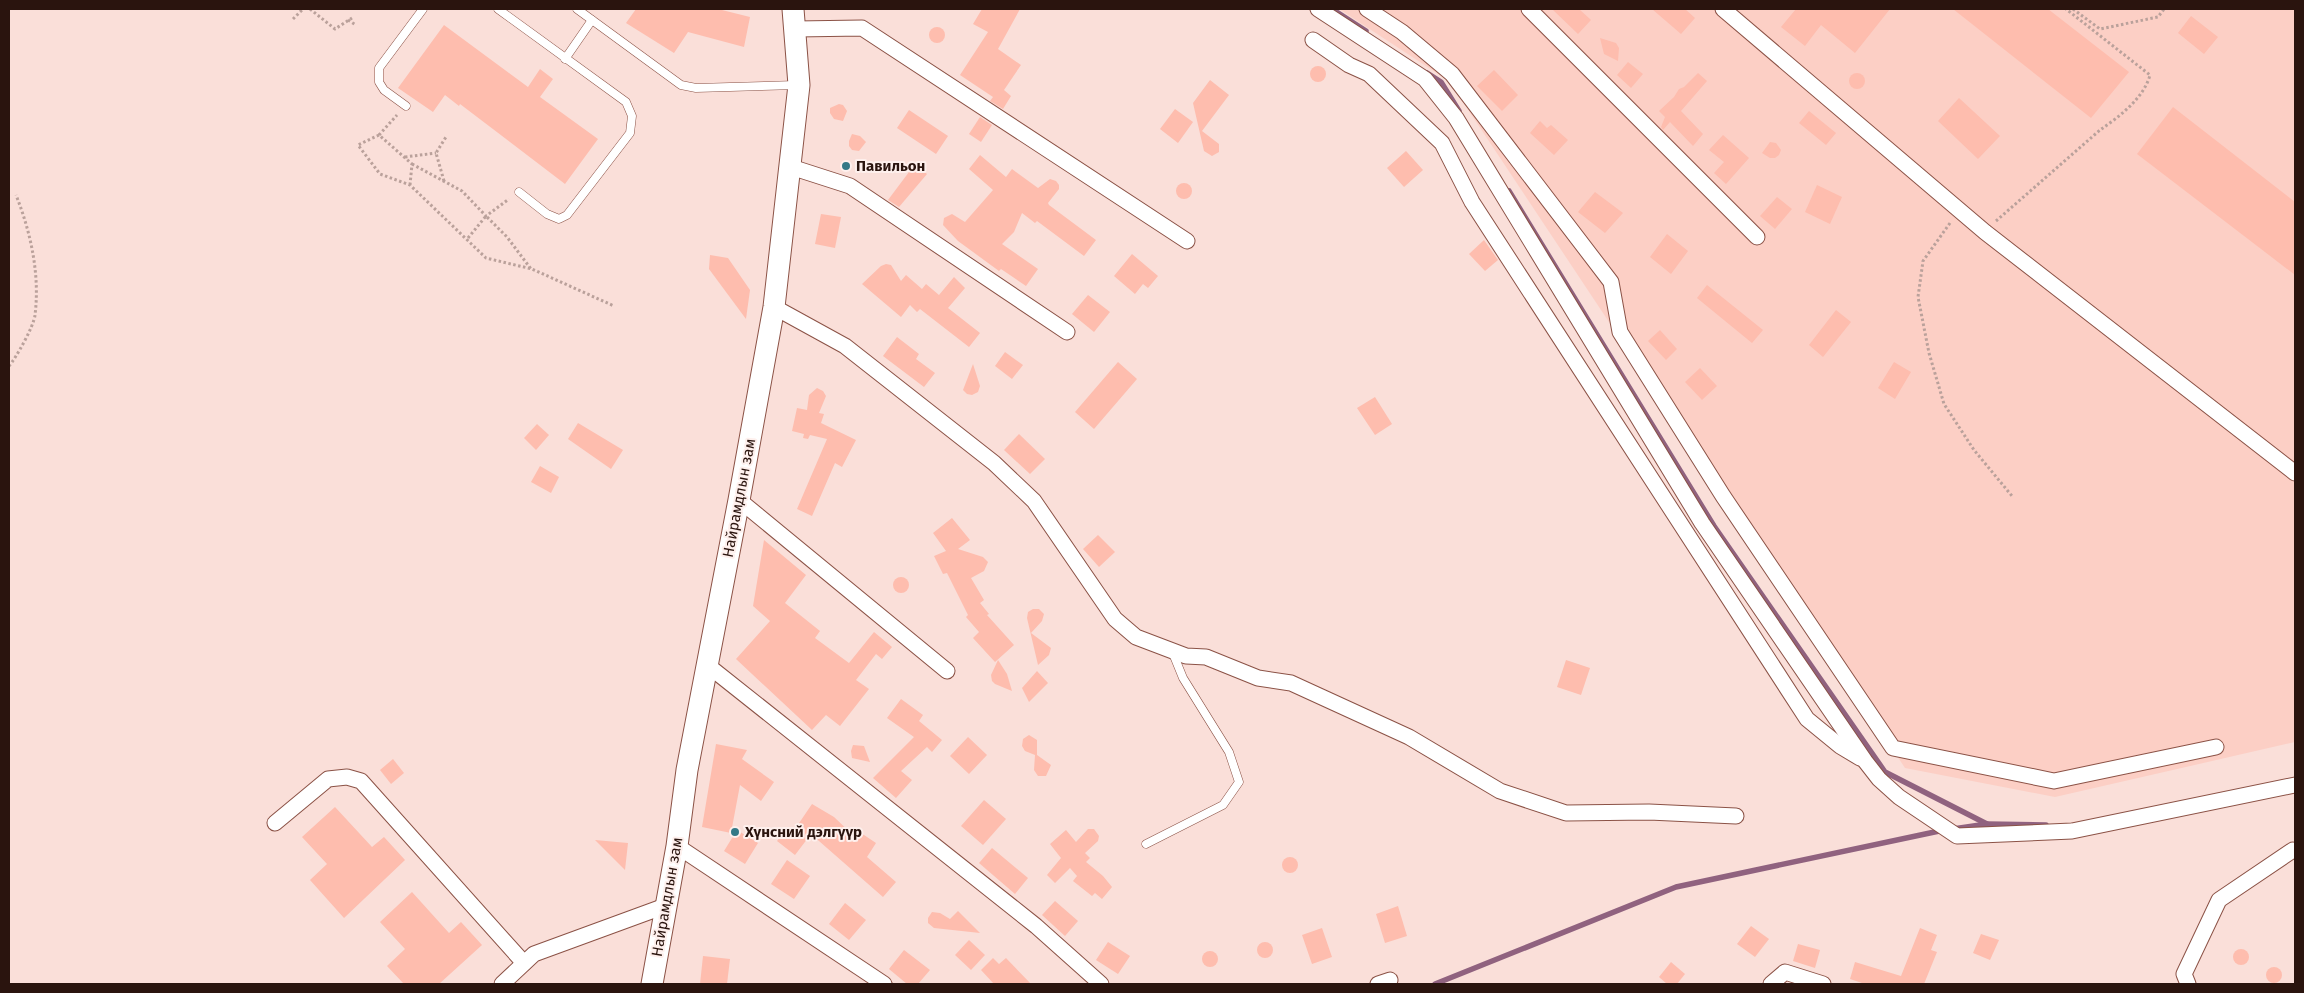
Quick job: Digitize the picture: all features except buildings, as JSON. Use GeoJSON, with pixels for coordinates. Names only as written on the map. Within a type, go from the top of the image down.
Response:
{"type":"FeatureCollection","features":[{"type":"Feature","properties":{"kind":"main road","name":"Найрамдлын зам"},"geometry":{"type":"LineString","coordinates":[[652,984],[677,846],[687,770],[706,664],[739,500],[774,307],[799,85],[795,19]]}},
{"type":"Feature","properties":{"kind":"street"},"geometry":{"type":"LineString","coordinates":[[1318,9],[1425,79],[1456,118],[1702,523],[1865,761],[1878,779],[1899,797],[1957,836],[2072,831],[2295,785]]}},
{"type":"Feature","properties":{"kind":"street"},"geometry":{"type":"LineString","coordinates":[[1367,9],[1402,32],[1452,74],[1611,282],[1620,332],[1722,496],[1893,748],[2054,781],[2216,747]]}},
{"type":"Feature","properties":{"kind":"street"},"geometry":{"type":"LineString","coordinates":[[1529,9],[1757,236]]}},
{"type":"Feature","properties":{"kind":"street"},"geometry":{"type":"LineString","coordinates":[[1723,9],[1985,232],[2295,474]]}},
{"type":"Feature","properties":{"kind":"street"},"geometry":{"type":"LineString","coordinates":[[795,19],[862,28],[1187,241]]}},
{"type":"Feature","properties":{"kind":"street"},"geometry":{"type":"LineString","coordinates":[[1312,40],[1349,65],[1369,74],[1442,143],[1472,202],[1807,719],[1840,746],[1865,761]]}},
{"type":"Feature","properties":{"kind":"street"},"geometry":{"type":"LineString","coordinates":[[791,167],[850,186],[1067,332]]}},
{"type":"Feature","properties":{"kind":"street"},"geometry":{"type":"LineString","coordinates":[[774,307],[845,346],[994,463],[1034,501],[1115,619],[1136,637],[1186,656],[1206,657],[1258,678],[1291,683],[1409,737],[1500,791],[1566,813],[1648,812],[1736,816]]}},
{"type":"Feature","properties":{"kind":"street"},"geometry":{"type":"LineString","coordinates":[[739,500],[947,671]]}},
{"type":"Feature","properties":{"kind":"street"},"geometry":{"type":"LineString","coordinates":[[706,664],[1036,926],[1102,984]]}},
{"type":"Feature","properties":{"kind":"street"},"geometry":{"type":"LineString","coordinates":[[276,823],[328,779],[347,777],[360,781],[524,964]]}},
{"type":"Feature","properties":{"kind":"street"},"geometry":{"type":"LineString","coordinates":[[677,846],[884,984]]}},
{"type":"Feature","properties":{"kind":"street"},"geometry":{"type":"LineString","coordinates":[[2188,984],[2184,974],[2219,900],[2293,850]]}},
{"type":"Feature","properties":{"kind":"street"},"geometry":{"type":"LineString","coordinates":[[502,984],[534,954],[666,906]]}},
{"type":"Feature","properties":{"kind":"street"},"geometry":{"type":"LineString","coordinates":[[1771,984],[1785,972],[1823,984]]}},
{"type":"Feature","properties":{"kind":"lane"},"geometry":{"type":"LineString","coordinates":[[406,106],[384,90],[379,82],[379,68],[423,9]]}},
{"type":"Feature","properties":{"kind":"lane"},"geometry":{"type":"LineString","coordinates":[[498,9],[626,102],[632,116],[630,133],[567,215],[559,219],[547,214],[519,192]]}},
{"type":"Feature","properties":{"kind":"lane"},"geometry":{"type":"LineString","coordinates":[[577,9],[681,85],[696,88],[799,85]]}},
{"type":"Feature","properties":{"kind":"lane"},"geometry":{"type":"LineString","coordinates":[[565,59],[592,20]]}},
{"type":"Feature","properties":{"kind":"lane"},"geometry":{"type":"LineString","coordinates":[[1146,844],[1223,806],[1240,782],[1229,752],[1183,678],[1172,650]]}},
{"type":"Feature","properties":{"kind":"path"},"geometry":{"type":"LineString","coordinates":[[293,19],[303,9]]}},
{"type":"Feature","properties":{"kind":"path"},"geometry":{"type":"LineString","coordinates":[[310,9],[335,29],[350,19],[356,24]]}},
{"type":"Feature","properties":{"kind":"path"},"geometry":{"type":"LineString","coordinates":[[1985,232],[2100,130],[2115,120],[2147,87],[2150,75],[2066,9]]}},
{"type":"Feature","properties":{"kind":"path"},"geometry":{"type":"LineString","coordinates":[[2073,9],[2100,29],[2158,17],[2164,9]]}},
{"type":"Feature","properties":{"kind":"path"},"geometry":{"type":"LineString","coordinates":[[406,106],[378,135],[358,145],[380,174],[410,185],[468,238],[486,258],[532,269],[614,306]]}},
{"type":"Feature","properties":{"kind":"path"},"geometry":{"type":"LineString","coordinates":[[378,135],[412,164],[462,191],[507,237],[532,269]]}},
{"type":"Feature","properties":{"kind":"path"},"geometry":{"type":"LineString","coordinates":[[444,182],[436,153],[446,137]]}},
{"type":"Feature","properties":{"kind":"path"},"geometry":{"type":"LineString","coordinates":[[404,157],[436,153]]}},
{"type":"Feature","properties":{"kind":"path"},"geometry":{"type":"LineString","coordinates":[[410,185],[412,164]]}},
{"type":"Feature","properties":{"kind":"path"},"geometry":{"type":"LineString","coordinates":[[468,238],[486,216],[519,192]]}},
{"type":"Feature","properties":{"kind":"path"},"geometry":{"type":"LineString","coordinates":[[9,366],[35,317],[35,264],[25,218],[16,196]]}},
{"type":"Feature","properties":{"kind":"path"},"geometry":{"type":"LineString","coordinates":[[1959,210],[1923,260],[1918,297],[1929,353],[1944,404],[1974,450],[2012,496]]}},
{"type":"Feature","properties":{"kind":"shaded area"},"geometry":{"type":"Polygon","coordinates":[[[1339,9],[2295,9],[2295,742],[2055,797],[1905,768],[1449,81],[1339,9]]]}},
{"type":"Feature","properties":{"kind":"waterway"},"geometry":{"type":"LineString","coordinates":[[1332,9],[1366,31]]}},
{"type":"Feature","properties":{"kind":"waterway"},"geometry":{"type":"LineString","coordinates":[[1427,73],[1441,82],[1459,111]]}},
{"type":"Feature","properties":{"kind":"waterway"},"geometry":{"type":"LineString","coordinates":[[1509,191],[1714,526],[1885,772],[1987,824]]}},
{"type":"Feature","properties":{"kind":"waterway"},"geometry":{"type":"LineString","coordinates":[[1953,829],[1987,824],[2046,825]]}},
{"type":"Feature","properties":{"kind":"waterway"},"geometry":{"type":"LineString","coordinates":[[1435,984],[1676,887],[1944,830]]}},
{"type":"Feature","properties":{"kind":"place","name":"Павильон"},"geometry":{"type":"Point","coordinates":[846,166]}},
{"type":"Feature","properties":{"kind":"place","name":"Хүнсний дэлгүүр"},"geometry":{"type":"Point","coordinates":[735,832]}}]}
